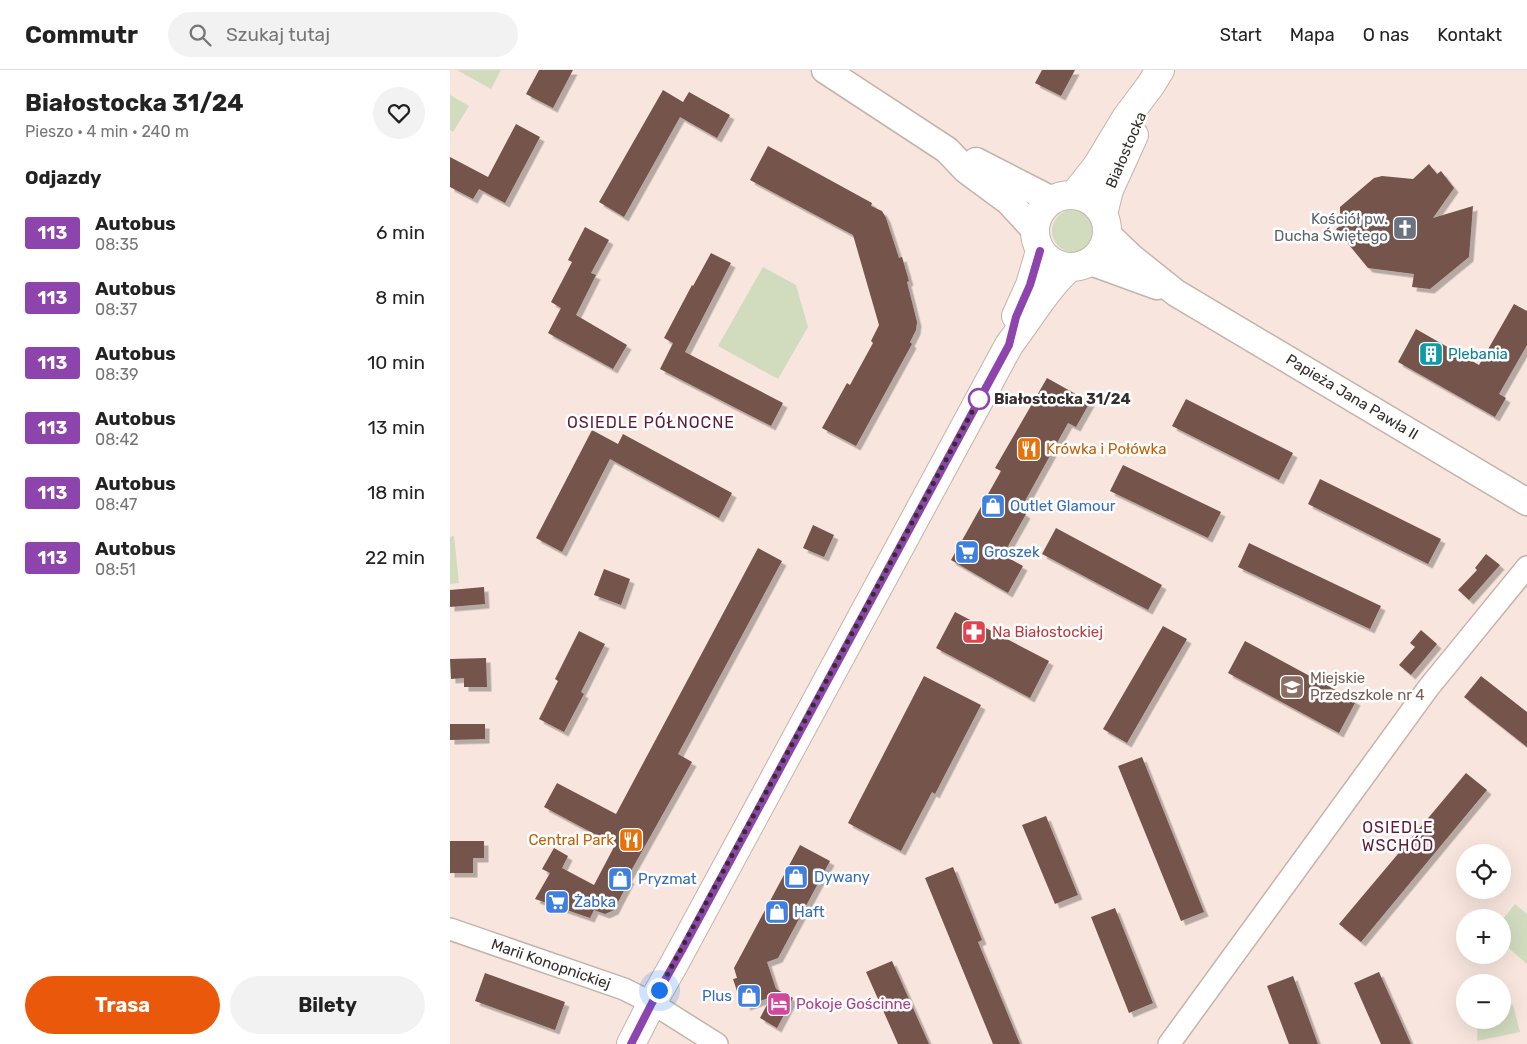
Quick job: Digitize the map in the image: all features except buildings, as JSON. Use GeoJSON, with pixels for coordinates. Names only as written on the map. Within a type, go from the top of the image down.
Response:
{"type":"FeatureCollection","features":[{"type":"Feature","properties":{"kind":"main road","name":"Białostocka"},"geometry":{"type":"LineString","coordinates":[[1063,197],[1097,166],[1126,118],[1155,78]]}},
{"type":"Feature","properties":{"kind":"main road","name":"Białostocka"},"geometry":{"type":"LineString","coordinates":[[1105,224],[1109,190],[1140,122],[1155,78]]}},
{"type":"Feature","properties":{"kind":"main road"},"geometry":{"type":"LineString","coordinates":[[631,1044],[1009,345],[1060,276],[1102,250],[1105,224],[1096,204],[1085,198],[1063,197],[1043,208],[1037,218],[1037,240],[1030,285],[1016,317],[1009,345]]}},
{"type":"Feature","properties":{"kind":"main road"},"geometry":{"type":"LineString","coordinates":[[1037,240],[1052,262],[1080,265]]}},
{"type":"Feature","properties":{"kind":"street"},"geometry":{"type":"LineString","coordinates":[[825,70],[947,150],[966,170],[1008,201],[1037,240]]}},
{"type":"Feature","properties":{"kind":"street"},"geometry":{"type":"LineString","coordinates":[[947,150],[1063,197]]}},
{"type":"Feature","properties":{"kind":"street","name":"Papieża Jana Pawła II"},"geometry":{"type":"LineString","coordinates":[[1105,224],[1131,257],[1176,294],[1527,502]]}},
{"type":"Feature","properties":{"kind":"street","name":"Papieża Jana Pawła II"},"geometry":{"type":"LineString","coordinates":[[1080,265],[1176,294]]}},
{"type":"Feature","properties":{"kind":"street"},"geometry":{"type":"LineString","coordinates":[[1169,1044],[1429,687],[1527,567]]}},
{"type":"Feature","properties":{"kind":"street","name":"Marii Konopnickiej"},"geometry":{"type":"LineString","coordinates":[[450,928],[624,990],[652,1003],[717,1044]]}},
{"type":"Feature","properties":{"kind":"green space"},"geometry":{"type":"Polygon","coordinates":[[[457,70],[501,70],[491,89],[457,70]]]}},
{"type":"Feature","properties":{"kind":"green space"},"geometry":{"type":"Polygon","coordinates":[[[450,95],[469,106],[453,132],[450,130],[450,95]]]}},
{"type":"Feature","properties":{"kind":"green space"},"geometry":{"type":"Polygon","coordinates":[[[1077,210],[1085,213],[1091,219],[1094,231],[1091,243],[1085,249],[1069,252],[1061,249],[1055,243],[1052,227],[1055,219],[1061,213],[1077,210]]]}},
{"type":"Feature","properties":{"kind":"green space"},"geometry":{"type":"Polygon","coordinates":[[[763,267],[796,285],[808,327],[778,379],[718,346],[763,267]]]}},
{"type":"Feature","properties":{"kind":"green space"},"geometry":{"type":"Polygon","coordinates":[[[454,536],[459,583],[450,584],[450,537],[454,536]]]}},
{"type":"Feature","properties":{"kind":"green space"},"geometry":{"type":"Polygon","coordinates":[[[1515,904],[1527,914],[1527,964],[1511,950],[1511,909],[1515,904]]]}},
{"type":"Feature","properties":{"kind":"green space"},"geometry":{"type":"Polygon","coordinates":[[[1511,1005],[1513,1005],[1520,1032],[1477,1041],[1478,1029],[1511,1029],[1511,1005]]]}},
{"type":"Feature","properties":{"kind":"bus line","name":"113"},"geometry":{"type":"LineString","coordinates":[[631,1044],[1009,345],[1016,317],[1030,285],[1040,251]]}},
{"type":"Feature","properties":{"kind":"place","name":"Kościół pw. Ducha Świętego"},"geometry":{"type":"Point","coordinates":[1405,228]}},
{"type":"Feature","properties":{"kind":"place","name":"Plebania"},"geometry":{"type":"Point","coordinates":[1431,354]}},
{"type":"Feature","properties":{"kind":"place","name":"Białostocka 31/24"},"geometry":{"type":"Point","coordinates":[979,399]}},
{"type":"Feature","properties":{"kind":"place","name":"Krówka i Połówka"},"geometry":{"type":"Point","coordinates":[1029,449]}},
{"type":"Feature","properties":{"kind":"place","name":"Outlet Glamour"},"geometry":{"type":"Point","coordinates":[993,506]}},
{"type":"Feature","properties":{"kind":"place","name":"Groszek"},"geometry":{"type":"Point","coordinates":[967,552]}},
{"type":"Feature","properties":{"kind":"place","name":"Na Białostockiej"},"geometry":{"type":"Point","coordinates":[974,632]}},
{"type":"Feature","properties":{"kind":"place","name":"Miejskie Przedszkole nr 4"},"geometry":{"type":"Point","coordinates":[1292,687]}},
{"type":"Feature","properties":{"kind":"place","name":"Central Park"},"geometry":{"type":"Point","coordinates":[631,840]}},
{"type":"Feature","properties":{"kind":"place","name":"Dywany"},"geometry":{"type":"Point","coordinates":[796,877]}},
{"type":"Feature","properties":{"kind":"place","name":"Pryzmat"},"geometry":{"type":"Point","coordinates":[620,879]}},
{"type":"Feature","properties":{"kind":"place","name":"Żabka"},"geometry":{"type":"Point","coordinates":[557,902]}},
{"type":"Feature","properties":{"kind":"place","name":"Haft"},"geometry":{"type":"Point","coordinates":[777,912]}},
{"type":"Feature","properties":{"kind":"place","name":"Plus"},"geometry":{"type":"Point","coordinates":[749,996]}},
{"type":"Feature","properties":{"kind":"place","name":"Pokoje Gościnne"},"geometry":{"type":"Point","coordinates":[779,1004]}},
{"type":"Feature","properties":{"kind":"district","name":"OSIEDLE PÓŁNOCNE"},"geometry":{"type":"Point","coordinates":[651,422]}},
{"type":"Feature","properties":{"kind":"district","name":"OSIEDLE WSCHÓD"},"geometry":{"type":"Point","coordinates":[1398,836]}},
{"type":"Feature","properties":{"kind":"route"},"geometry":{"type":"LineString","coordinates":[[659,990],[979,399]]}}]}
